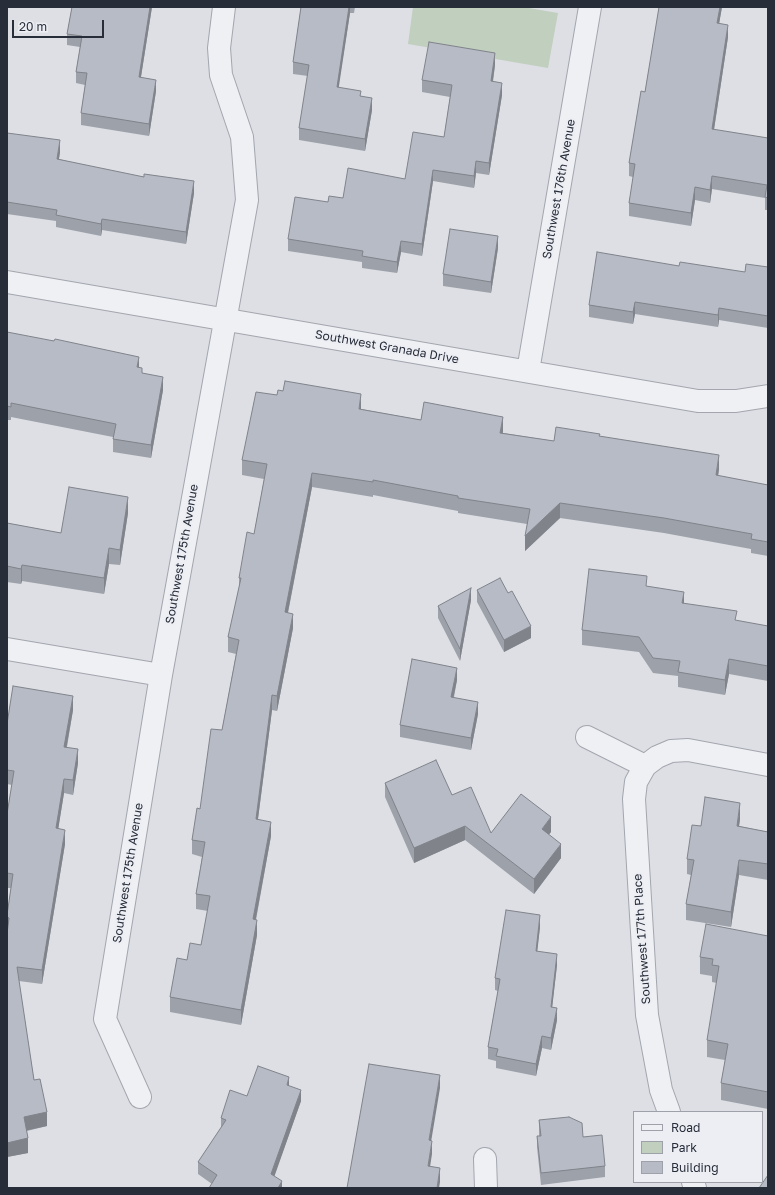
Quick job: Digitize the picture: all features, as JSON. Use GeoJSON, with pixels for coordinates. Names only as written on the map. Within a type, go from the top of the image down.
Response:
{"type":"FeatureCollection","features":[{"type":"Feature","properties":{"kind":"street","name":"Southwest 175th Avenue"},"geometry":{"type":"LineString","coordinates":[[140,1096],[105,1019],[161,675],[247,200],[242,138],[221,75],[219,48],[224,7]]}},
{"type":"Feature","properties":{"kind":"street","name":"Southwest 176th Avenue"},"geometry":{"type":"LineString","coordinates":[[528,371],[590,7]]}},
{"type":"Feature","properties":{"kind":"street","name":"Southwest Granada Drive"},"geometry":{"type":"LineString","coordinates":[[7,282],[698,401],[736,401],[768,396]]}},
{"type":"Feature","properties":{"kind":"street"},"geometry":{"type":"LineString","coordinates":[[7,649],[161,675]]}},
{"type":"Feature","properties":{"kind":"street"},"geometry":{"type":"LineString","coordinates":[[587,737],[645,766],[657,757],[670,751],[688,750],[768,765]]}},
{"type":"Feature","properties":{"kind":"street","name":"Southwest 177th Place"},"geometry":{"type":"LineString","coordinates":[[645,766],[636,782],[634,799],[647,1015],[661,1090],[669,1111]]}},
{"type":"Feature","properties":{"kind":"street"},"geometry":{"type":"LineString","coordinates":[[485,1159],[486,1188]]}},
{"type":"Feature","properties":{"kind":"green space"},"geometry":{"type":"Polygon","coordinates":[[[413,7],[523,7],[558,13],[548,68],[408,44],[413,7]]]}},
{"type":"Feature","properties":{"kind":"building"},"geometry":{"type":"Polygon","coordinates":[[[72,7],[150,7],[139,77],[156,80],[149,124],[81,113],[87,73],[76,72],[82,36],[67,34],[72,7]]]}},
{"type":"Feature","properties":{"kind":"building"},"geometry":{"type":"Polygon","coordinates":[[[301,7],[349,7],[337,87],[361,91],[360,96],[372,98],[365,139],[299,128],[309,65],[293,62],[301,7]]]}},
{"type":"Feature","properties":{"kind":"building"},"geometry":{"type":"Polygon","coordinates":[[[659,7],[720,7],[717,23],[728,25],[712,129],[768,138],[768,198],[765,197],[767,185],[712,176],[710,190],[695,187],[691,213],[629,203],[635,164],[629,163],[641,91],[645,92],[659,7]]]}},
{"type":"Feature","properties":{"kind":"building"},"geometry":{"type":"Polygon","coordinates":[[[429,42],[495,53],[491,81],[502,83],[489,163],[476,161],[474,176],[433,170],[422,244],[401,241],[397,262],[362,256],[363,251],[288,239],[295,197],[328,202],[329,196],[343,198],[348,168],[405,179],[413,132],[444,137],[452,85],[422,80],[429,42]]]}},
{"type":"Feature","properties":{"kind":"building"},"geometry":{"type":"Polygon","coordinates":[[[7,133],[60,140],[57,159],[144,177],[144,174],[194,181],[186,232],[102,219],[101,224],[56,215],[57,210],[7,202],[7,133]]]}},
{"type":"Feature","properties":{"kind":"building"},"geometry":{"type":"Polygon","coordinates":[[[450,229],[498,236],[491,282],[443,274],[450,229]]]}},
{"type":"Feature","properties":{"kind":"building"},"geometry":{"type":"Polygon","coordinates":[[[597,252],[679,266],[680,262],[745,272],[746,264],[768,267],[768,316],[719,308],[718,315],[635,302],[633,312],[589,305],[597,252]]]}},
{"type":"Feature","properties":{"kind":"building"},"geometry":{"type":"Polygon","coordinates":[[[7,332],[54,341],[55,339],[139,357],[137,367],[142,368],[142,373],[163,377],[151,445],[113,439],[116,424],[11,403],[11,407],[7,406],[7,332]]]}},
{"type":"Feature","properties":{"kind":"building"},"geometry":{"type":"Polygon","coordinates":[[[285,381],[361,394],[359,409],[421,420],[424,402],[503,417],[500,433],[554,441],[556,427],[600,434],[599,436],[719,455],[716,475],[768,485],[768,542],[751,539],[752,534],[664,518],[560,503],[525,536],[530,509],[458,498],[458,496],[373,480],[373,482],[312,473],[285,612],[293,614],[277,696],[272,695],[256,819],[271,822],[253,919],[257,920],[241,1010],[170,997],[177,958],[187,960],[190,943],[201,945],[210,896],[196,894],[205,842],[192,840],[197,808],[200,809],[211,729],[222,730],[239,640],[228,637],[241,578],[239,578],[247,532],[254,534],[267,464],[242,460],[256,392],[277,395],[278,390],[283,391],[285,381]]]}},
{"type":"Feature","properties":{"kind":"building"},"geometry":{"type":"Polygon","coordinates":[[[69,487],[128,497],[120,550],[109,548],[104,578],[22,565],[21,569],[7,566],[7,523],[61,533],[69,487]]]}},
{"type":"Feature","properties":{"kind":"building"},"geometry":{"type":"Polygon","coordinates":[[[589,569],[647,576],[646,586],[684,592],[682,603],[737,611],[735,620],[768,626],[768,666],[729,659],[725,680],[678,672],[680,661],[653,658],[639,637],[582,630],[589,569]]]}},
{"type":"Feature","properties":{"kind":"building"},"geometry":{"type":"Polygon","coordinates":[[[500,578],[508,593],[512,591],[531,626],[504,640],[477,590],[500,578]]]}},
{"type":"Feature","properties":{"kind":"building"},"geometry":{"type":"Polygon","coordinates":[[[471,588],[460,649],[438,606],[471,588]]]}},
{"type":"Feature","properties":{"kind":"building"},"geometry":{"type":"Polygon","coordinates":[[[412,659],[457,668],[451,697],[478,702],[471,738],[400,725],[412,659]]]}},
{"type":"Feature","properties":{"kind":"building"},"geometry":{"type":"Polygon","coordinates":[[[13,686],[73,696],[64,747],[78,749],[73,780],[64,779],[56,828],[65,830],[42,970],[17,967],[34,1080],[40,1079],[47,1112],[24,1117],[28,1138],[7,1143],[7,934],[9,918],[7,915],[13,874],[7,873],[7,814],[14,771],[7,770],[7,724],[13,686]]]}},
{"type":"Feature","properties":{"kind":"building"},"geometry":{"type":"Polygon","coordinates":[[[436,760],[452,795],[471,787],[491,833],[521,794],[551,817],[542,829],[561,844],[534,879],[465,826],[414,848],[385,783],[436,760]]]}},
{"type":"Feature","properties":{"kind":"building"},"geometry":{"type":"Polygon","coordinates":[[[705,797],[740,803],[737,826],[768,832],[768,864],[739,860],[731,912],[686,904],[694,860],[687,859],[692,825],[701,826],[705,797]]]}},
{"type":"Feature","properties":{"kind":"building"},"geometry":{"type":"Polygon","coordinates":[[[506,910],[540,915],[536,951],[557,954],[551,1007],[557,1008],[551,1038],[542,1036],[536,1064],[496,1056],[498,1049],[488,1047],[500,979],[495,978],[506,910]]]}},
{"type":"Feature","properties":{"kind":"building"},"geometry":{"type":"Polygon","coordinates":[[[706,924],[768,936],[768,1092],[721,1083],[728,1044],[707,1040],[719,966],[712,965],[713,959],[700,957],[706,924]]]}},
{"type":"Feature","properties":{"kind":"building"},"geometry":{"type":"Polygon","coordinates":[[[369,1064],[440,1075],[429,1140],[432,1141],[428,1166],[440,1168],[437,1188],[347,1188],[369,1064]]]}},
{"type":"Feature","properties":{"kind":"building"},"geometry":{"type":"Polygon","coordinates":[[[258,1066],[289,1077],[287,1085],[301,1090],[271,1174],[282,1181],[278,1188],[209,1188],[217,1175],[198,1162],[226,1120],[221,1118],[230,1090],[247,1096],[258,1066]]]}},
{"type":"Feature","properties":{"kind":"building"},"geometry":{"type":"Polygon","coordinates":[[[569,1117],[582,1123],[583,1137],[602,1135],[605,1166],[541,1173],[537,1136],[541,1136],[539,1120],[569,1117]]]}},
{"type":"Feature","properties":{"kind":"building"},"geometry":{"type":"Polygon","coordinates":[[[768,1175],[768,1188],[759,1188],[768,1175]]]}}]}
